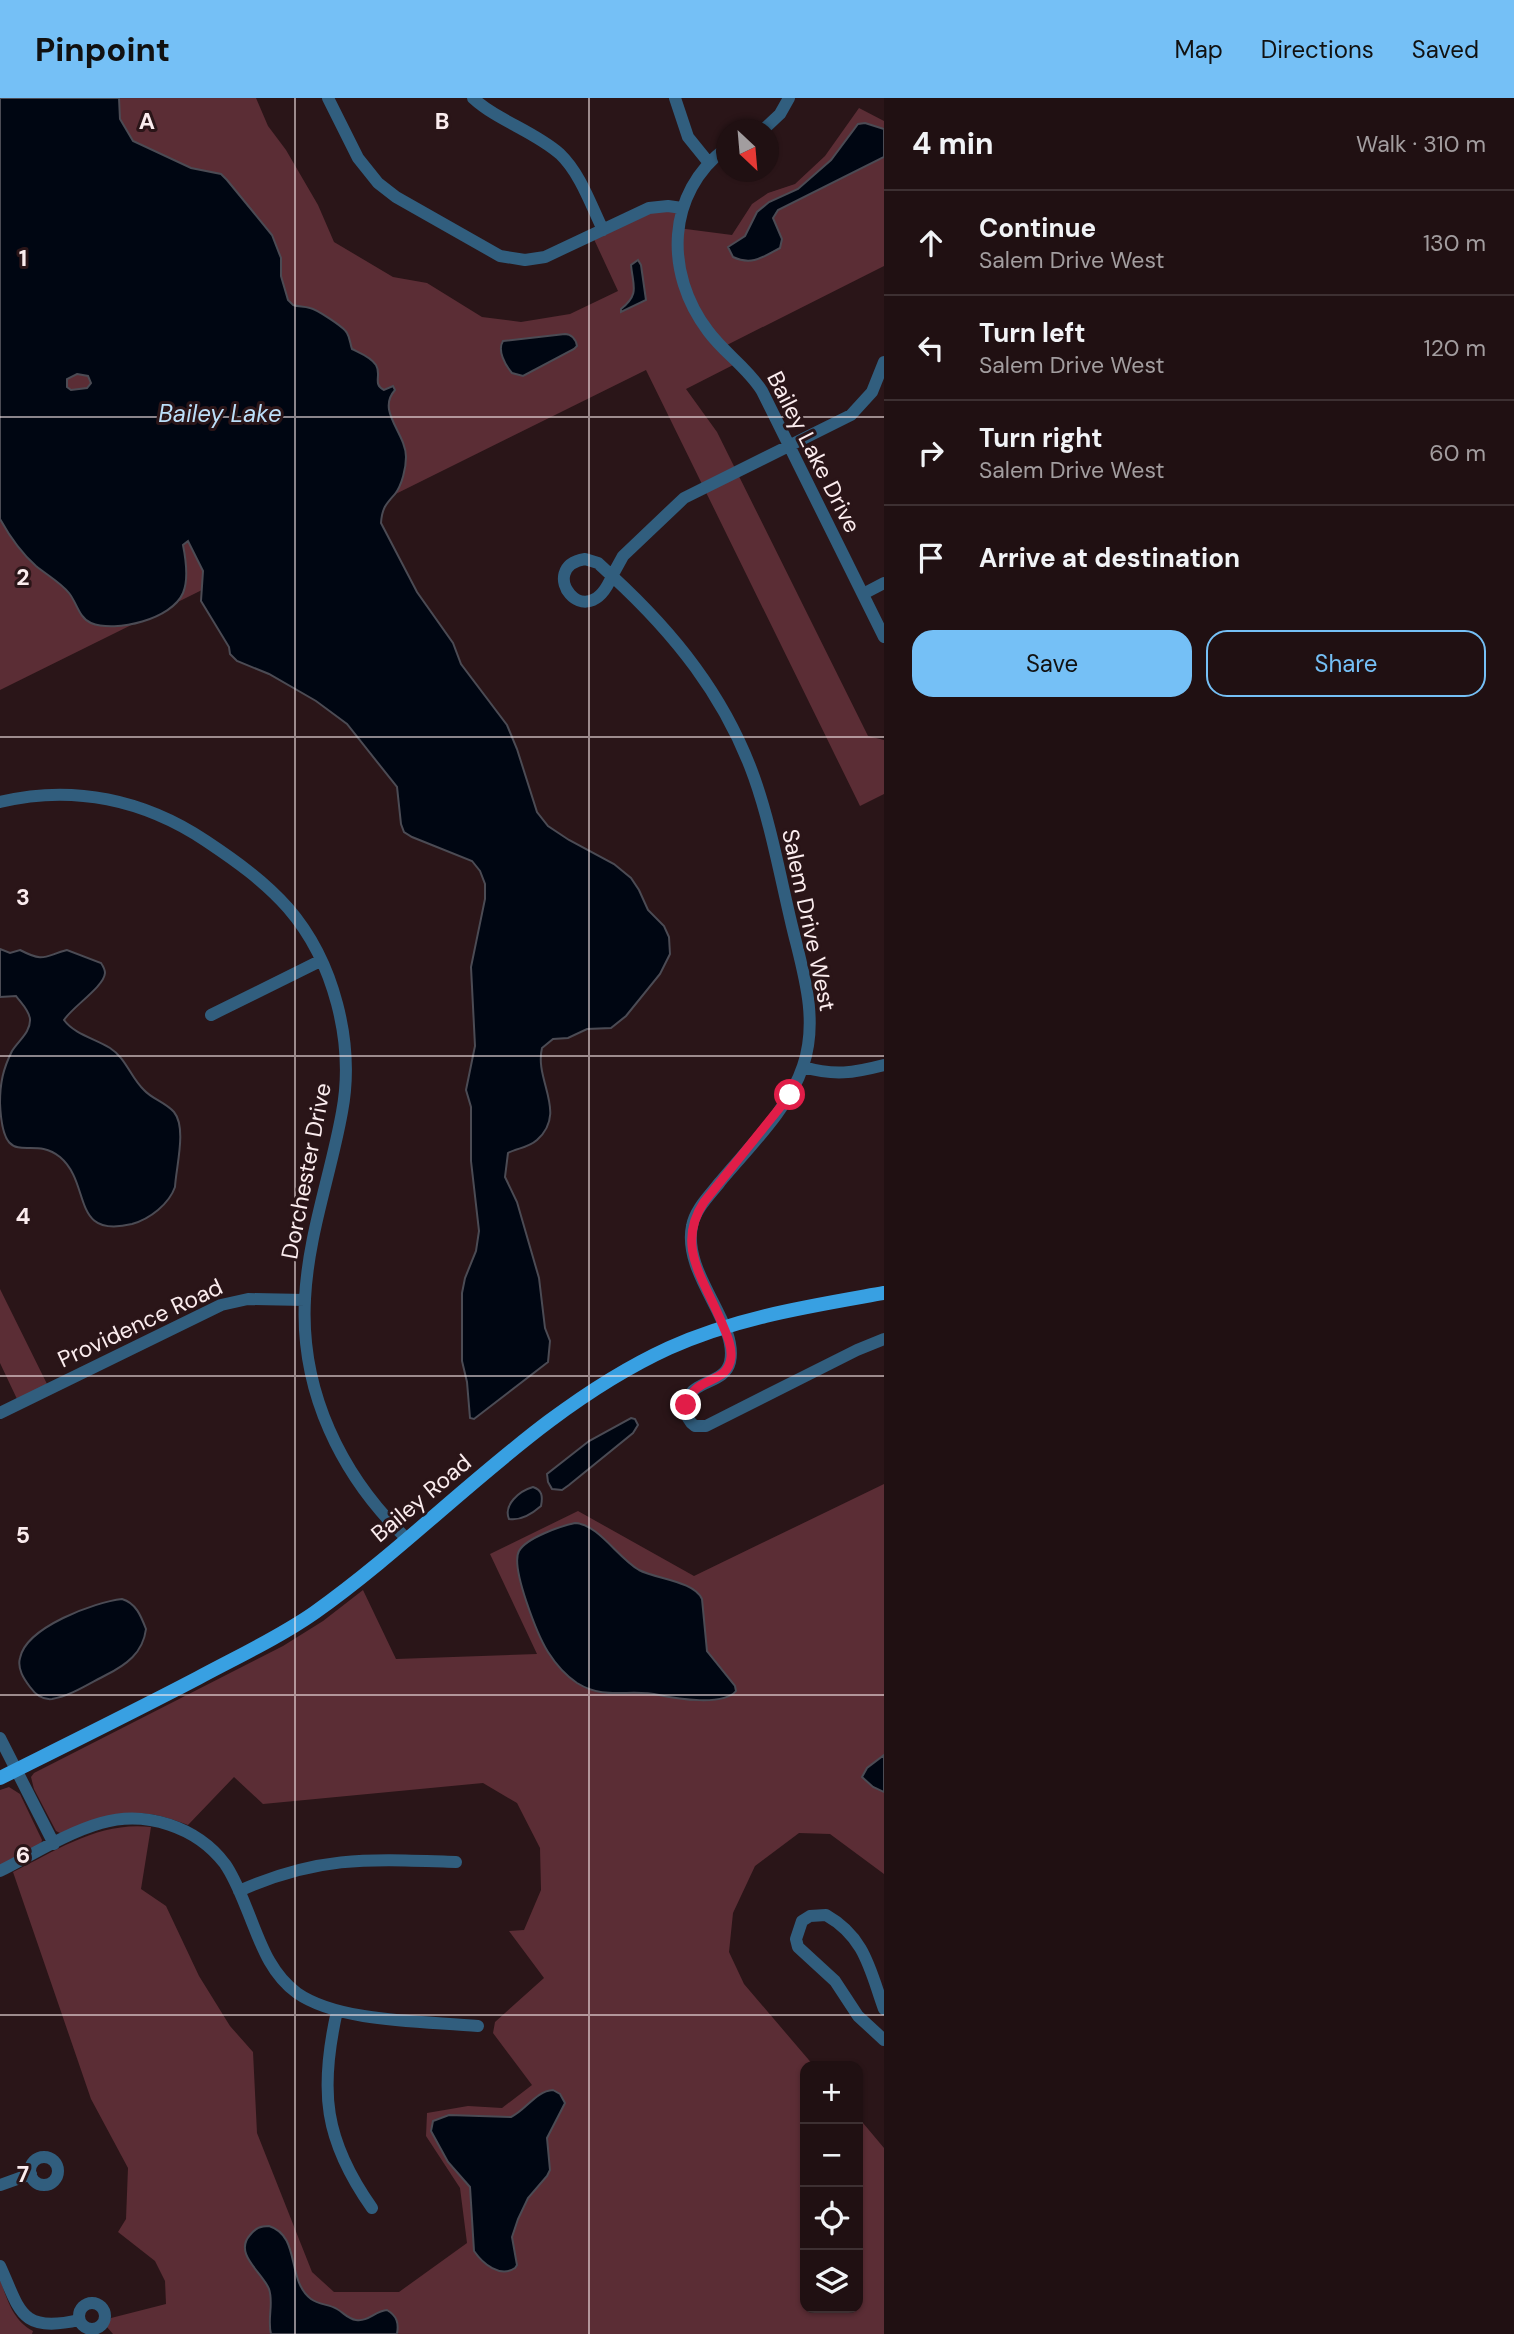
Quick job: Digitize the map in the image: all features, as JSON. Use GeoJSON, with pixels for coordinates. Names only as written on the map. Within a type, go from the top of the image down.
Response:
{"type":"FeatureCollection","features":[{"type":"Feature","properties":{"kind":"main road","name":"Bailey Road"},"geometry":{"type":"LineString","coordinates":[[0,1778],[284,1632],[335,1598],[543,1427],[594,1390],[657,1354],[724,1327],[776,1313],[884,1293]]}},
{"type":"Feature","properties":{"kind":"street"},"geometry":{"type":"LineString","coordinates":[[328,98],[358,158],[378,183],[396,197],[495,255],[520,260],[536,259],[550,255],[649,208],[682,208]]}},
{"type":"Feature","properties":{"kind":"street"},"geometry":{"type":"LineString","coordinates":[[473,98],[565,159],[603,230]]}},
{"type":"Feature","properties":{"kind":"street"},"geometry":{"type":"LineString","coordinates":[[675,98],[688,136],[709,163]]}},
{"type":"Feature","properties":{"kind":"street"},"geometry":{"type":"LineString","coordinates":[[775,119],[789,98]]}},
{"type":"Feature","properties":{"kind":"street","name":"Bailey Lake Drive"},"geometry":{"type":"LineString","coordinates":[[716,157],[693,184],[682,208],[678,228],[678,253],[684,282],[691,302],[708,332],[758,384],[884,637]]}},
{"type":"Feature","properties":{"kind":"street"},"geometry":{"type":"LineString","coordinates":[[790,446],[839,423],[855,411],[872,392],[884,362]]}},
{"type":"Feature","properties":{"kind":"street","name":"Salem Drive West"},"geometry":{"type":"LineString","coordinates":[[790,446],[719,479],[678,503],[623,556],[612,576],[662,624],[688,655],[726,714],[754,776],[766,816],[808,998],[810,1027],[803,1067],[790,1095],[704,1202],[693,1220],[691,1245],[694,1261],[724,1327],[730,1347],[729,1366],[720,1376],[700,1385],[691,1393],[686,1408],[690,1423],[697,1427],[706,1426],[884,1339]]}},
{"type":"Feature","properties":{"kind":"street"},"geometry":{"type":"LineString","coordinates":[[863,594],[884,583]]}},
{"type":"Feature","properties":{"kind":"street","name":"Dorchester Drive"},"geometry":{"type":"LineString","coordinates":[[0,802],[45,795],[98,797],[131,804],[167,818],[229,856],[268,888],[301,925],[320,961],[337,1004],[346,1073],[339,1129],[310,1252],[305,1300],[309,1366],[320,1408],[341,1455],[359,1484],[389,1522],[407,1539]]}},
{"type":"Feature","properties":{"kind":"street"},"geometry":{"type":"LineString","coordinates":[[211,1015],[320,961]]}},
{"type":"Feature","properties":{"kind":"street"},"geometry":{"type":"LineString","coordinates":[[803,1067],[820,1072],[845,1074],[884,1065]]}},
{"type":"Feature","properties":{"kind":"street","name":"Providence Road"},"geometry":{"type":"LineString","coordinates":[[0,1413],[221,1305],[248,1299],[305,1300]]}},
{"type":"Feature","properties":{"kind":"street"},"geometry":{"type":"LineString","coordinates":[[0,1738],[54,1844]]}},
{"type":"Feature","properties":{"kind":"street"},"geometry":{"type":"LineString","coordinates":[[0,1871],[103,1822],[138,1819],[166,1823],[190,1833],[209,1847],[226,1867],[268,1959],[280,1978],[307,1999],[337,2011],[478,2026]]}},
{"type":"Feature","properties":{"kind":"street"},"geometry":{"type":"LineString","coordinates":[[239,1891],[283,1874],[332,1862],[456,1862]]}},
{"type":"Feature","properties":{"kind":"street"},"geometry":{"type":"LineString","coordinates":[[884,2009],[868,1959],[853,1937],[826,1915],[810,1916],[802,1921],[796,1938],[802,1953],[824,1969],[858,2017],[884,2040]]}},
{"type":"Feature","properties":{"kind":"street"},"geometry":{"type":"LineString","coordinates":[[337,2011],[326,2069],[329,2108],[339,2148],[357,2186],[372,2208]]}},
{"type":"Feature","properties":{"kind":"street"},"geometry":{"type":"LineString","coordinates":[[0,2185],[31,2174]]}},
{"type":"Feature","properties":{"kind":"street"},"geometry":{"type":"LineString","coordinates":[[0,2266],[16,2309],[27,2320],[35,2325],[55,2328],[79,2320]]}},
{"type":"Feature","properties":{"kind":"shaded area"},"geometry":{"type":"Polygon","coordinates":[[[60,98],[256,98],[268,126],[286,150],[318,205],[334,242],[393,277],[427,283],[482,317],[521,322],[570,314],[618,291],[592,235],[644,210],[682,208],[678,228],[732,235],[752,204],[768,193],[795,184],[825,156],[859,108],[884,121],[884,266],[723,347],[739,362],[686,389],[717,432],[868,736],[884,740],[884,794],[860,806],[646,370],[0,690],[0,128],[60,98]]]}},
{"type":"Feature","properties":{"kind":"shaded area"},"geometry":{"type":"Polygon","coordinates":[[[0,1289],[47,1384],[17,1399],[0,1363],[0,1289]]]}},
{"type":"Feature","properties":{"kind":"shaded area"},"geometry":{"type":"Polygon","coordinates":[[[884,1484],[884,1874],[830,1834],[799,1833],[755,1866],[733,1913],[729,1952],[744,1984],[810,2061],[800,2061],[800,2313],[863,2313],[863,2123],[884,2148],[884,2334],[113,2334],[107,2327],[111,2318],[166,2304],[165,2281],[155,2261],[118,2232],[126,2219],[128,2168],[91,2099],[13,1872],[79,1839],[97,1833],[132,1826],[151,1827],[141,1889],[166,1906],[199,1976],[230,2026],[253,2052],[257,2133],[312,2272],[334,2292],[399,2292],[467,2243],[460,2188],[426,2136],[427,2113],[468,2106],[502,2108],[532,2085],[493,2033],[495,2022],[544,1978],[509,1931],[524,1930],[541,1890],[540,1848],[517,1803],[483,1783],[263,1804],[234,1777],[188,1825],[153,1814],[124,1814],[62,1834],[56,1831],[34,1789],[31,1777],[34,1773],[283,1646],[323,1621],[363,1590],[396,1659],[537,1654],[490,1554],[578,1511],[694,1576],[884,1484]]]}},
{"type":"Feature","properties":{"kind":"shaded area"},"geometry":{"type":"Polygon","coordinates":[[[9,1787],[20,1794],[42,1840],[41,1844],[0,1866],[0,1790],[9,1787]]]}},
{"type":"Feature","properties":{"kind":"shaded area"},"geometry":{"type":"Polygon","coordinates":[[[0,2279],[12,2309],[20,2321],[33,2331],[32,2334],[0,2334],[0,2279]]]}},
{"type":"Feature","properties":{"kind":"water","name":"Bailey Lake"},"geometry":{"type":"Polygon","coordinates":[[[0,98],[119,98],[120,119],[133,141],[191,168],[221,174],[227,180],[272,235],[281,258],[281,276],[288,300],[293,305],[318,311],[345,330],[352,349],[368,357],[376,365],[380,388],[384,390],[393,386],[395,390],[390,398],[390,414],[402,439],[406,461],[400,486],[385,507],[381,523],[417,592],[453,643],[461,664],[507,725],[537,812],[548,826],[614,864],[631,878],[648,910],[664,926],[669,937],[670,954],[660,974],[626,1016],[611,1028],[587,1029],[568,1038],[553,1039],[542,1048],[542,1072],[550,1118],[546,1129],[537,1140],[508,1153],[505,1177],[517,1202],[539,1278],[545,1328],[550,1341],[548,1362],[474,1419],[470,1418],[462,1361],[462,1293],[476,1251],[479,1231],[471,1161],[471,1107],[466,1090],[475,1046],[471,967],[485,899],[485,884],[480,871],[472,861],[404,832],[397,787],[347,724],[316,701],[269,674],[237,661],[230,654],[229,647],[201,601],[203,571],[188,541],[183,545],[186,582],[177,602],[156,617],[142,622],[102,626],[84,618],[69,593],[25,556],[0,519],[0,98]],[[77,374],[67,379],[67,387],[71,390],[87,388],[91,383],[88,376],[77,374]]]}},
{"type":"Feature","properties":{"kind":"water"},"geometry":{"type":"Polygon","coordinates":[[[865,123],[884,129],[884,157],[778,210],[773,218],[782,239],[780,248],[752,260],[733,257],[728,247],[745,236],[757,212],[769,202],[798,189],[831,160],[858,124],[865,123]]]}},
{"type":"Feature","properties":{"kind":"water"},"geometry":{"type":"Polygon","coordinates":[[[638,260],[646,300],[621,312],[633,294],[631,265],[638,260]]]}},
{"type":"Feature","properties":{"kind":"water"},"geometry":{"type":"Polygon","coordinates":[[[565,334],[576,341],[577,346],[574,349],[523,376],[512,373],[507,366],[501,349],[503,341],[565,334]]]}},
{"type":"Feature","properties":{"kind":"water"},"geometry":{"type":"Polygon","coordinates":[[[0,949],[10,953],[20,950],[40,957],[67,950],[101,963],[105,973],[103,979],[64,1020],[73,1029],[116,1052],[144,1090],[174,1112],[180,1128],[175,1187],[164,1205],[145,1218],[132,1224],[112,1227],[99,1224],[90,1217],[70,1168],[60,1157],[49,1150],[20,1148],[12,1145],[6,1138],[0,1103],[3,1076],[12,1051],[24,1036],[30,1019],[16,996],[0,997],[0,949]]]}},
{"type":"Feature","properties":{"kind":"water"},"geometry":{"type":"Polygon","coordinates":[[[631,1418],[635,1419],[638,1425],[633,1433],[562,1490],[552,1489],[547,1474],[589,1441],[631,1418]]]}},
{"type":"Feature","properties":{"kind":"water"},"geometry":{"type":"Polygon","coordinates":[[[533,1487],[541,1494],[541,1506],[522,1518],[509,1519],[508,1509],[513,1499],[533,1487]]]}},
{"type":"Feature","properties":{"kind":"water"},"geometry":{"type":"Polygon","coordinates":[[[575,1523],[592,1529],[639,1570],[683,1584],[698,1593],[702,1599],[707,1651],[735,1686],[736,1691],[730,1696],[711,1700],[648,1693],[608,1693],[577,1683],[564,1673],[548,1652],[538,1632],[526,1602],[517,1559],[523,1546],[536,1537],[575,1523]]]}},
{"type":"Feature","properties":{"kind":"water"},"geometry":{"type":"Polygon","coordinates":[[[122,1599],[134,1607],[146,1629],[141,1645],[132,1657],[113,1671],[66,1695],[49,1699],[34,1692],[23,1677],[19,1662],[25,1647],[35,1636],[48,1626],[79,1611],[122,1599]]]}},
{"type":"Feature","properties":{"kind":"water"},"geometry":{"type":"Polygon","coordinates":[[[884,1755],[884,1792],[862,1777],[867,1768],[884,1755]]]}},
{"type":"Feature","properties":{"kind":"water"},"geometry":{"type":"Polygon","coordinates":[[[553,2090],[560,2094],[565,2103],[547,2138],[550,2170],[528,2198],[518,2219],[512,2237],[517,2265],[509,2271],[498,2270],[487,2265],[474,2251],[470,2187],[448,2162],[431,2131],[433,2121],[449,2115],[511,2117],[536,2097],[553,2090]]]}},
{"type":"Feature","properties":{"kind":"water"},"geometry":{"type":"Polygon","coordinates":[[[269,2226],[279,2231],[286,2239],[298,2281],[311,2299],[334,2307],[356,2320],[387,2310],[396,2320],[397,2334],[271,2334],[269,2289],[245,2249],[252,2233],[258,2228],[269,2226]]]}},
{"type":"Feature","properties":{"kind":"route"},"geometry":{"type":"LineString","coordinates":[[686,1405],[694,1388],[725,1372],[731,1355],[726,1332],[694,1261],[691,1245],[693,1220],[704,1202],[790,1095]]}}]}
